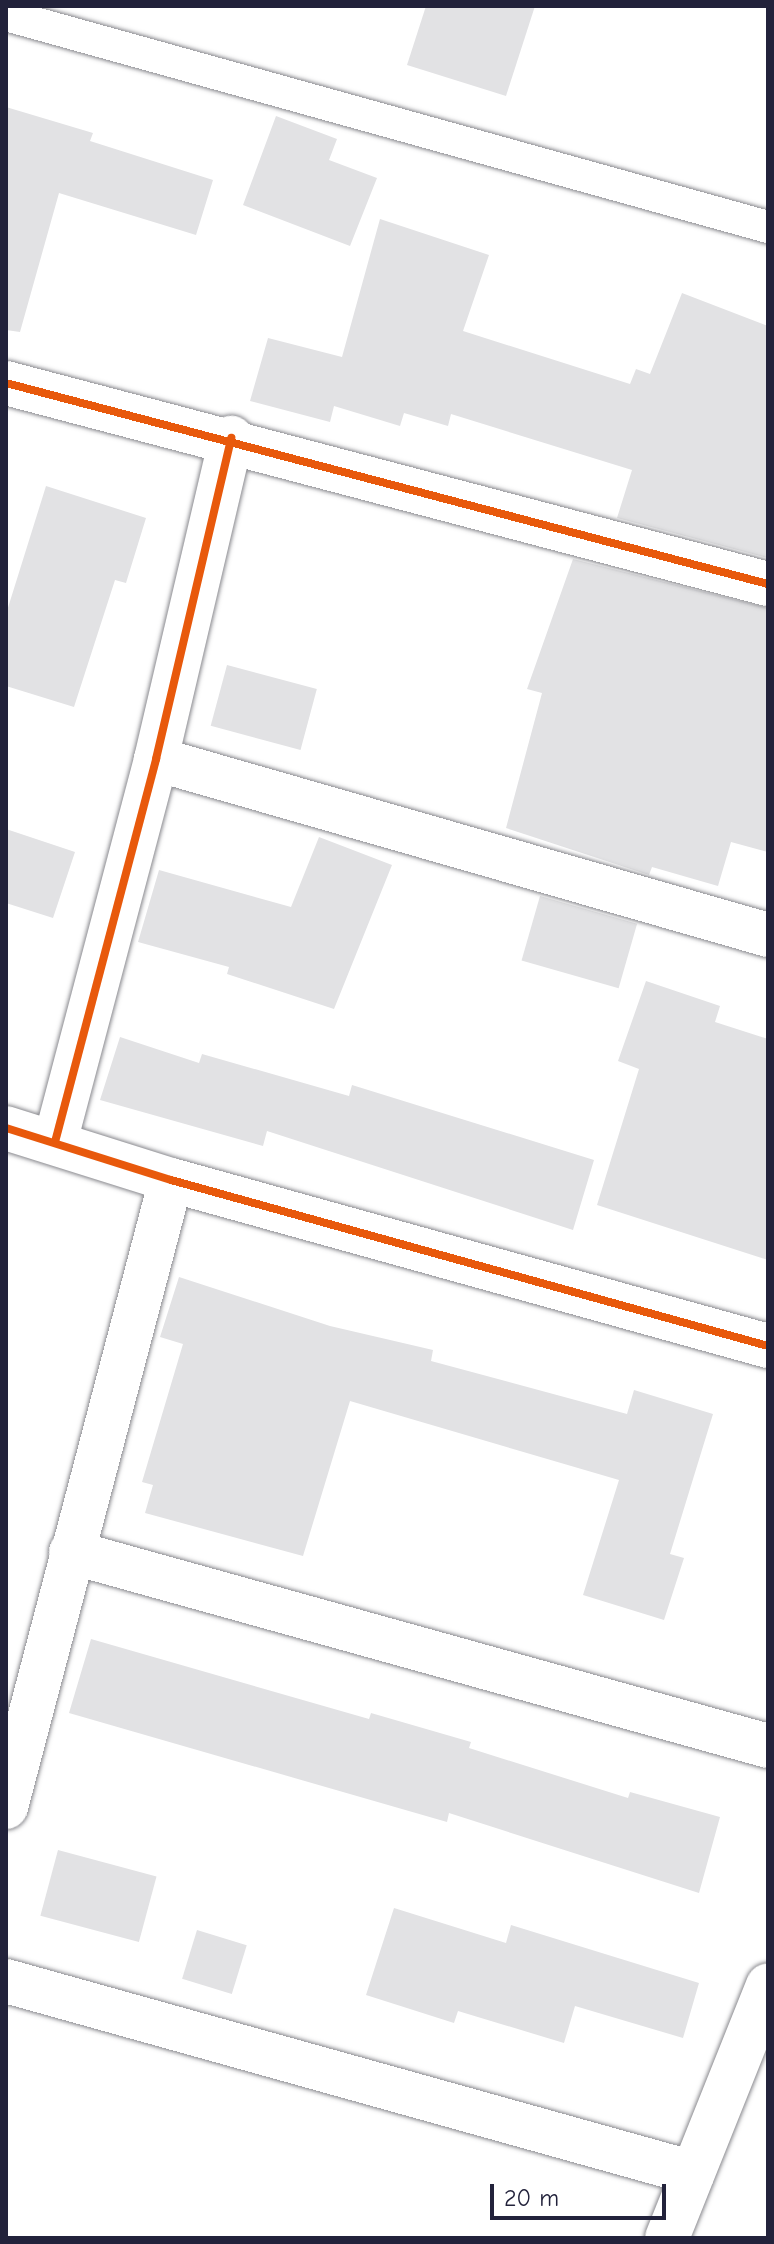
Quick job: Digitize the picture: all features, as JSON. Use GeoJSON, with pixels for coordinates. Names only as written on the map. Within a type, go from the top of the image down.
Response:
{"type":"FeatureCollection","features":[{"type":"Feature","properties":{"kind":"street"},"geometry":{"type":"LineString","coordinates":[[6,383],[231,438],[768,584]]}},
{"type":"Feature","properties":{"kind":"street"},"geometry":{"type":"LineString","coordinates":[[55,1142],[156,759],[231,438]]}},
{"type":"Feature","properties":{"kind":"street"},"geometry":{"type":"LineString","coordinates":[[156,759],[768,935]]}},
{"type":"Feature","properties":{"kind":"street"},"geometry":{"type":"LineString","coordinates":[[6,1128],[171,1180],[768,1346]]}},
{"type":"Feature","properties":{"kind":"street"},"geometry":{"type":"LineString","coordinates":[[6,1807],[171,1180]]}},
{"type":"Feature","properties":{"kind":"street"},"geometry":{"type":"LineString","coordinates":[[71,1552],[768,1746]]}},
{"type":"Feature","properties":{"kind":"street"},"geometry":{"type":"LineString","coordinates":[[6,1981],[693,2173]]}},
{"type":"Feature","properties":{"kind":"street"},"geometry":{"type":"LineString","coordinates":[[667,2238],[768,1985]]}},
{"type":"Feature","properties":{"kind":"lane"},"geometry":{"type":"LineString","coordinates":[[6,15],[768,227]]}},
{"type":"Feature","properties":{"kind":"building"},"geometry":{"type":"Polygon","coordinates":[[[426,6],[535,6],[506,96],[407,65],[426,6]]]}},
{"type":"Feature","properties":{"kind":"building"},"geometry":{"type":"Polygon","coordinates":[[[6,107],[93,133],[90,141],[213,180],[196,235],[59,193],[20,332],[6,330],[6,107]]]}},
{"type":"Feature","properties":{"kind":"building"},"geometry":{"type":"Polygon","coordinates":[[[276,116],[337,139],[329,160],[377,178],[350,246],[243,205],[276,116]]]}},
{"type":"Feature","properties":{"kind":"building"},"geometry":{"type":"Polygon","coordinates":[[[380,219],[489,255],[463,331],[630,384],[636,369],[650,374],[682,293],[768,326],[768,558],[617,518],[632,470],[451,414],[448,426],[404,413],[400,426],[334,406],[330,422],[250,401],[268,338],[342,357],[380,219]]]}},
{"type":"Feature","properties":{"kind":"building"},"geometry":{"type":"Polygon","coordinates":[[[46,486],[146,518],[126,583],[115,580],[74,707],[6,686],[6,614],[46,486]]]}},
{"type":"Feature","properties":{"kind":"building"},"geometry":{"type":"Polygon","coordinates":[[[573,559],[768,608],[768,852],[731,842],[718,886],[652,867],[649,875],[506,828],[542,693],[527,689],[573,559]]]}},
{"type":"Feature","properties":{"kind":"building"},"geometry":{"type":"Polygon","coordinates":[[[227,665],[317,689],[301,750],[211,726],[227,665]]]}},
{"type":"Feature","properties":{"kind":"building"},"geometry":{"type":"Polygon","coordinates":[[[6,829],[75,852],[53,918],[6,903],[6,829]]]}},
{"type":"Feature","properties":{"kind":"building"},"geometry":{"type":"Polygon","coordinates":[[[319,837],[392,865],[334,1009],[227,974],[229,967],[138,942],[159,870],[291,907],[319,837]]]}},
{"type":"Feature","properties":{"kind":"building"},"geometry":{"type":"Polygon","coordinates":[[[540,896],[637,924],[619,988],[522,960],[540,896]]]}},
{"type":"Feature","properties":{"kind":"building"},"geometry":{"type":"Polygon","coordinates":[[[646,981],[720,1006],[715,1022],[768,1039],[768,1260],[597,1205],[639,1069],[618,1061],[646,981]]]}},
{"type":"Feature","properties":{"kind":"building"},"geometry":{"type":"Polygon","coordinates":[[[120,1037],[199,1063],[202,1054],[349,1096],[352,1085],[594,1160],[573,1230],[267,1131],[263,1146],[100,1100],[120,1037]]]}},
{"type":"Feature","properties":{"kind":"building"},"geometry":{"type":"Polygon","coordinates":[[[179,1277],[330,1326],[433,1350],[431,1361],[627,1414],[634,1390],[713,1414],[670,1554],[684,1558],[664,1620],[583,1595],[619,1480],[350,1401],[303,1556],[145,1513],[153,1485],[142,1482],[183,1344],[160,1337],[179,1277]]]}},
{"type":"Feature","properties":{"kind":"building"},"geometry":{"type":"Polygon","coordinates":[[[91,1639],[369,1719],[371,1713],[471,1742],[469,1748],[628,1798],[630,1792],[720,1817],[699,1893],[449,1813],[447,1822],[69,1713],[91,1639]]]}},
{"type":"Feature","properties":{"kind":"building"},"geometry":{"type":"Polygon","coordinates":[[[58,1850],[157,1876],[139,1942],[40,1916],[58,1850]]]}},
{"type":"Feature","properties":{"kind":"building"},"geometry":{"type":"Polygon","coordinates":[[[394,1908],[506,1943],[511,1925],[699,1983],[683,2038],[575,2006],[564,2043],[458,2011],[454,2023],[366,1995],[394,1908]]]}},
{"type":"Feature","properties":{"kind":"building"},"geometry":{"type":"Polygon","coordinates":[[[197,1930],[247,1945],[232,1994],[182,1979],[197,1930]]]}},
{"type":"Feature","properties":{"kind":"cycle path"},"geometry":{"type":"LineString","coordinates":[[6,383],[768,584]]}},
{"type":"Feature","properties":{"kind":"cycle path"},"geometry":{"type":"LineString","coordinates":[[55,1142],[156,759],[231,438]]}},
{"type":"Feature","properties":{"kind":"cycle path"},"geometry":{"type":"LineString","coordinates":[[6,1128],[171,1180],[768,1346]]}}]}
